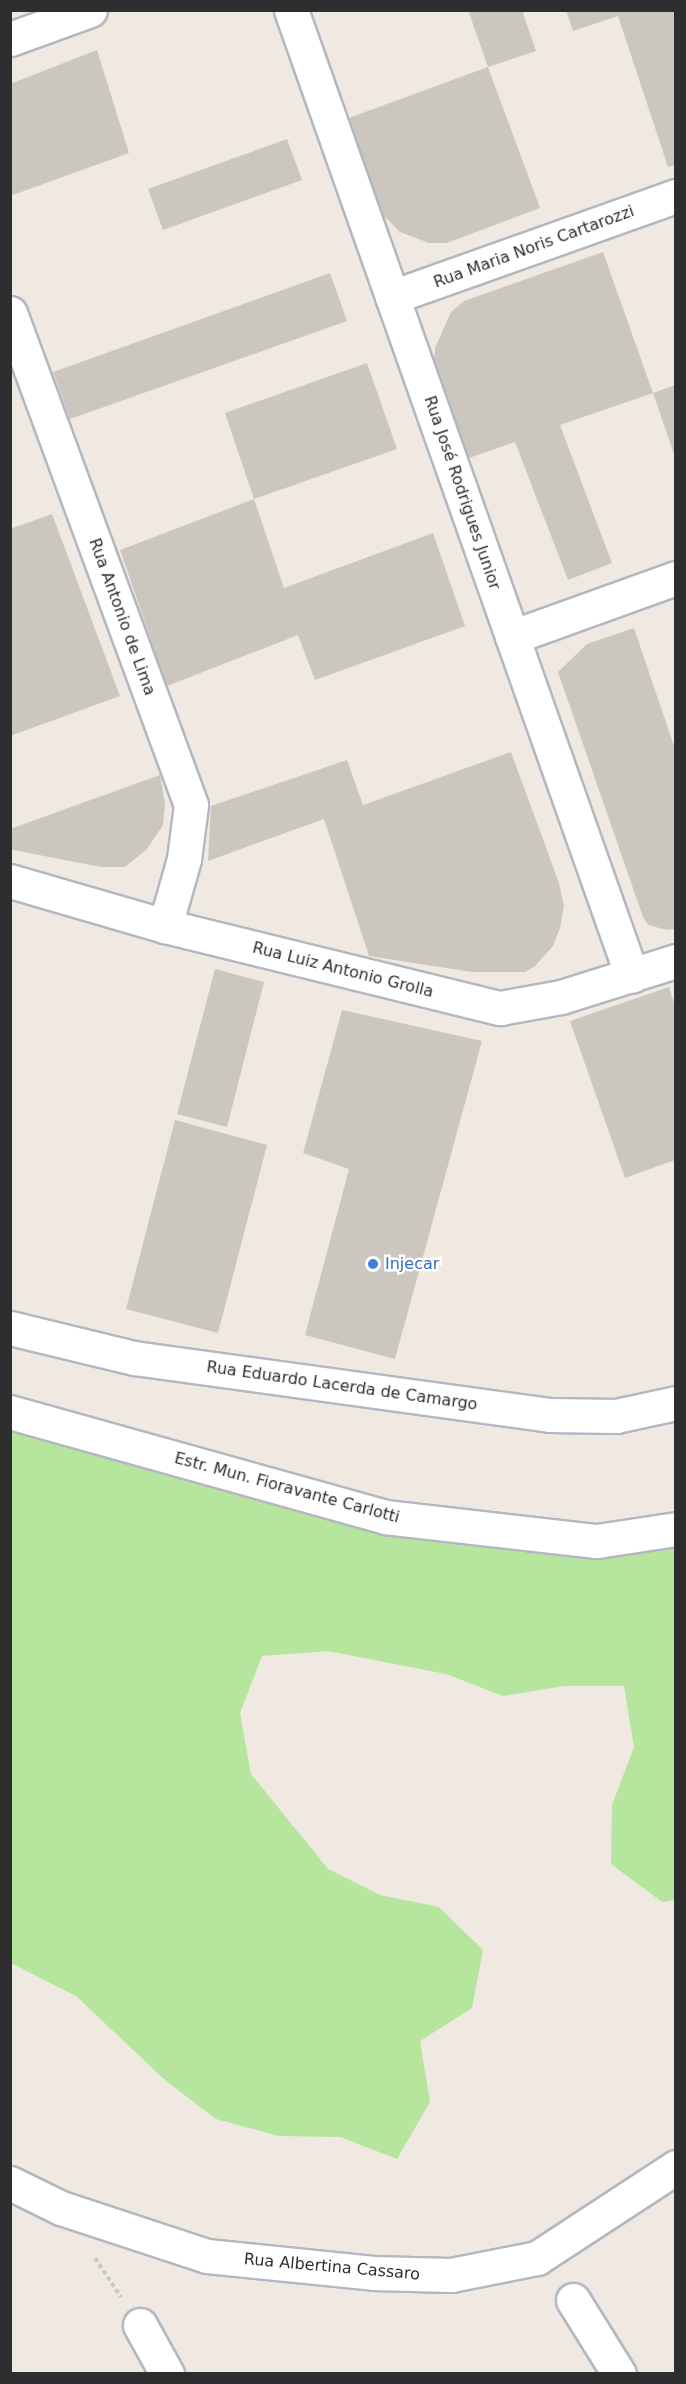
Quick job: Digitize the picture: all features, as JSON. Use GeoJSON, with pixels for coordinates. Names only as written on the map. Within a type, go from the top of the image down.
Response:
{"type":"FeatureCollection","features":[{"type":"Feature","properties":{"kind":"street"},"geometry":{"type":"LineString","coordinates":[[10,39],[90,10]]}},
{"type":"Feature","properties":{"kind":"street","name":"Rua José Rodrigues Junior"},"geometry":{"type":"LineString","coordinates":[[291,10],[632,976]]}},
{"type":"Feature","properties":{"kind":"street","name":"Rua Maria Noris Cartarozzi"},"geometry":{"type":"LineString","coordinates":[[392,297],[675,196]]}},
{"type":"Feature","properties":{"kind":"street","name":"Rua Antonio de Lima"},"geometry":{"type":"LineString","coordinates":[[10,313],[191,805],[184,859],[165,926]]}},
{"type":"Feature","properties":{"kind":"street"},"geometry":{"type":"LineString","coordinates":[[512,637],[675,578]]}},
{"type":"Feature","properties":{"kind":"street","name":"Rua Luiz Antonio Grolla"},"geometry":{"type":"LineString","coordinates":[[10,880],[165,926],[500,1008],[561,998],[675,961]]}},
{"type":"Feature","properties":{"kind":"street","name":"Rua Eduardo Lacerda de Camargo"},"geometry":{"type":"LineString","coordinates":[[10,1328],[134,1358],[550,1415],[616,1416],[675,1403]]}},
{"type":"Feature","properties":{"kind":"street","name":"Estr. Mun. Fioravante Carlotti"},"geometry":{"type":"LineString","coordinates":[[10,1412],[385,1517],[597,1541],[675,1529]]}},
{"type":"Feature","properties":{"kind":"street","name":"Rua Albertina Cassaro"},"geometry":{"type":"LineString","coordinates":[[10,2182],[61,2208],[207,2256],[373,2273],[451,2275],[537,2258],[675,2167]]}},
{"type":"Feature","properties":{"kind":"street"},"geometry":{"type":"LineString","coordinates":[[573,2300],[619,2373]]}},
{"type":"Feature","properties":{"kind":"street"},"geometry":{"type":"LineString","coordinates":[[140,2325],[167,2373]]}},
{"type":"Feature","properties":{"kind":"path"},"geometry":{"type":"LineString","coordinates":[[94,2257],[140,2325]]}},
{"type":"Feature","properties":{"kind":"green space"},"geometry":{"type":"Polygon","coordinates":[[[10,1405],[174,1451],[239,1457],[297,1479],[478,1519],[675,1530],[675,1900],[662,1902],[611,1864],[612,1805],[634,1747],[624,1686],[564,1686],[503,1696],[446,1674],[328,1651],[262,1656],[240,1713],[251,1774],[328,1869],[380,1895],[439,1907],[483,1950],[472,2008],[420,2041],[430,2102],[397,2159],[340,2137],[279,2136],[216,2119],[166,2081],[76,1996],[11,1963],[10,1405]]]}},
{"type":"Feature","properties":{"kind":"building"},"geometry":{"type":"Polygon","coordinates":[[[468,10],[522,10],[536,51],[488,67],[468,10]]]}},
{"type":"Feature","properties":{"kind":"building"},"geometry":{"type":"Polygon","coordinates":[[[566,10],[675,10],[675,165],[668,167],[618,16],[573,31],[566,10]]]}},
{"type":"Feature","properties":{"kind":"building"},"geometry":{"type":"Polygon","coordinates":[[[97,50],[129,153],[10,196],[10,84],[97,50]]]}},
{"type":"Feature","properties":{"kind":"building"},"geometry":{"type":"Polygon","coordinates":[[[488,67],[540,208],[447,243],[429,243],[400,232],[383,215],[346,119],[488,67]]]}},
{"type":"Feature","properties":{"kind":"building"},"geometry":{"type":"Polygon","coordinates":[[[287,139],[302,180],[163,230],[148,189],[287,139]]]}},
{"type":"Feature","properties":{"kind":"building"},"geometry":{"type":"Polygon","coordinates":[[[603,252],[653,393],[560,425],[612,563],[568,580],[515,442],[466,459],[434,362],[435,348],[451,312],[464,301],[603,252]]]}},
{"type":"Feature","properties":{"kind":"building"},"geometry":{"type":"Polygon","coordinates":[[[330,273],[347,321],[70,419],[53,372],[330,273]]]}},
{"type":"Feature","properties":{"kind":"building"},"geometry":{"type":"Polygon","coordinates":[[[367,363],[397,449],[254,499],[225,413],[367,363]]]}},
{"type":"Feature","properties":{"kind":"building"},"geometry":{"type":"Polygon","coordinates":[[[675,385],[675,457],[653,393],[675,385]]]}},
{"type":"Feature","properties":{"kind":"building"},"geometry":{"type":"Polygon","coordinates":[[[254,499],[284,588],[433,533],[465,626],[315,680],[298,635],[167,686],[120,550],[254,499]]]}},
{"type":"Feature","properties":{"kind":"building"},"geometry":{"type":"Polygon","coordinates":[[[52,514],[120,696],[10,736],[10,529],[52,514]]]}},
{"type":"Feature","properties":{"kind":"building"},"geometry":{"type":"Polygon","coordinates":[[[634,628],[675,749],[675,929],[667,930],[648,925],[643,917],[558,672],[587,644],[634,628]]]}},
{"type":"Feature","properties":{"kind":"building"},"geometry":{"type":"Polygon","coordinates":[[[511,752],[559,883],[564,906],[560,928],[553,946],[535,966],[525,972],[472,972],[369,956],[324,819],[208,861],[211,806],[347,760],[363,805],[511,752]]]}},
{"type":"Feature","properties":{"kind":"building"},"geometry":{"type":"Polygon","coordinates":[[[160,775],[165,804],[163,825],[147,849],[125,867],[101,867],[13,850],[10,846],[10,829],[160,775]]]}},
{"type":"Feature","properties":{"kind":"building"},"geometry":{"type":"Polygon","coordinates":[[[215,969],[264,982],[227,1127],[177,1114],[215,969]]]}},
{"type":"Feature","properties":{"kind":"building"},"geometry":{"type":"Polygon","coordinates":[[[669,987],[675,1006],[675,1160],[625,1178],[570,1021],[669,987]]]}},
{"type":"Feature","properties":{"kind":"building"},"geometry":{"type":"Polygon","coordinates":[[[342,1010],[482,1041],[395,1359],[305,1335],[349,1169],[303,1153],[342,1010]]]}},
{"type":"Feature","properties":{"kind":"building"},"geometry":{"type":"Polygon","coordinates":[[[175,1120],[267,1145],[218,1333],[126,1309],[175,1120]]]}},
{"type":"Feature","properties":{"kind":"place","name":"Injecar"},"geometry":{"type":"Point","coordinates":[373,1264]}}]}
